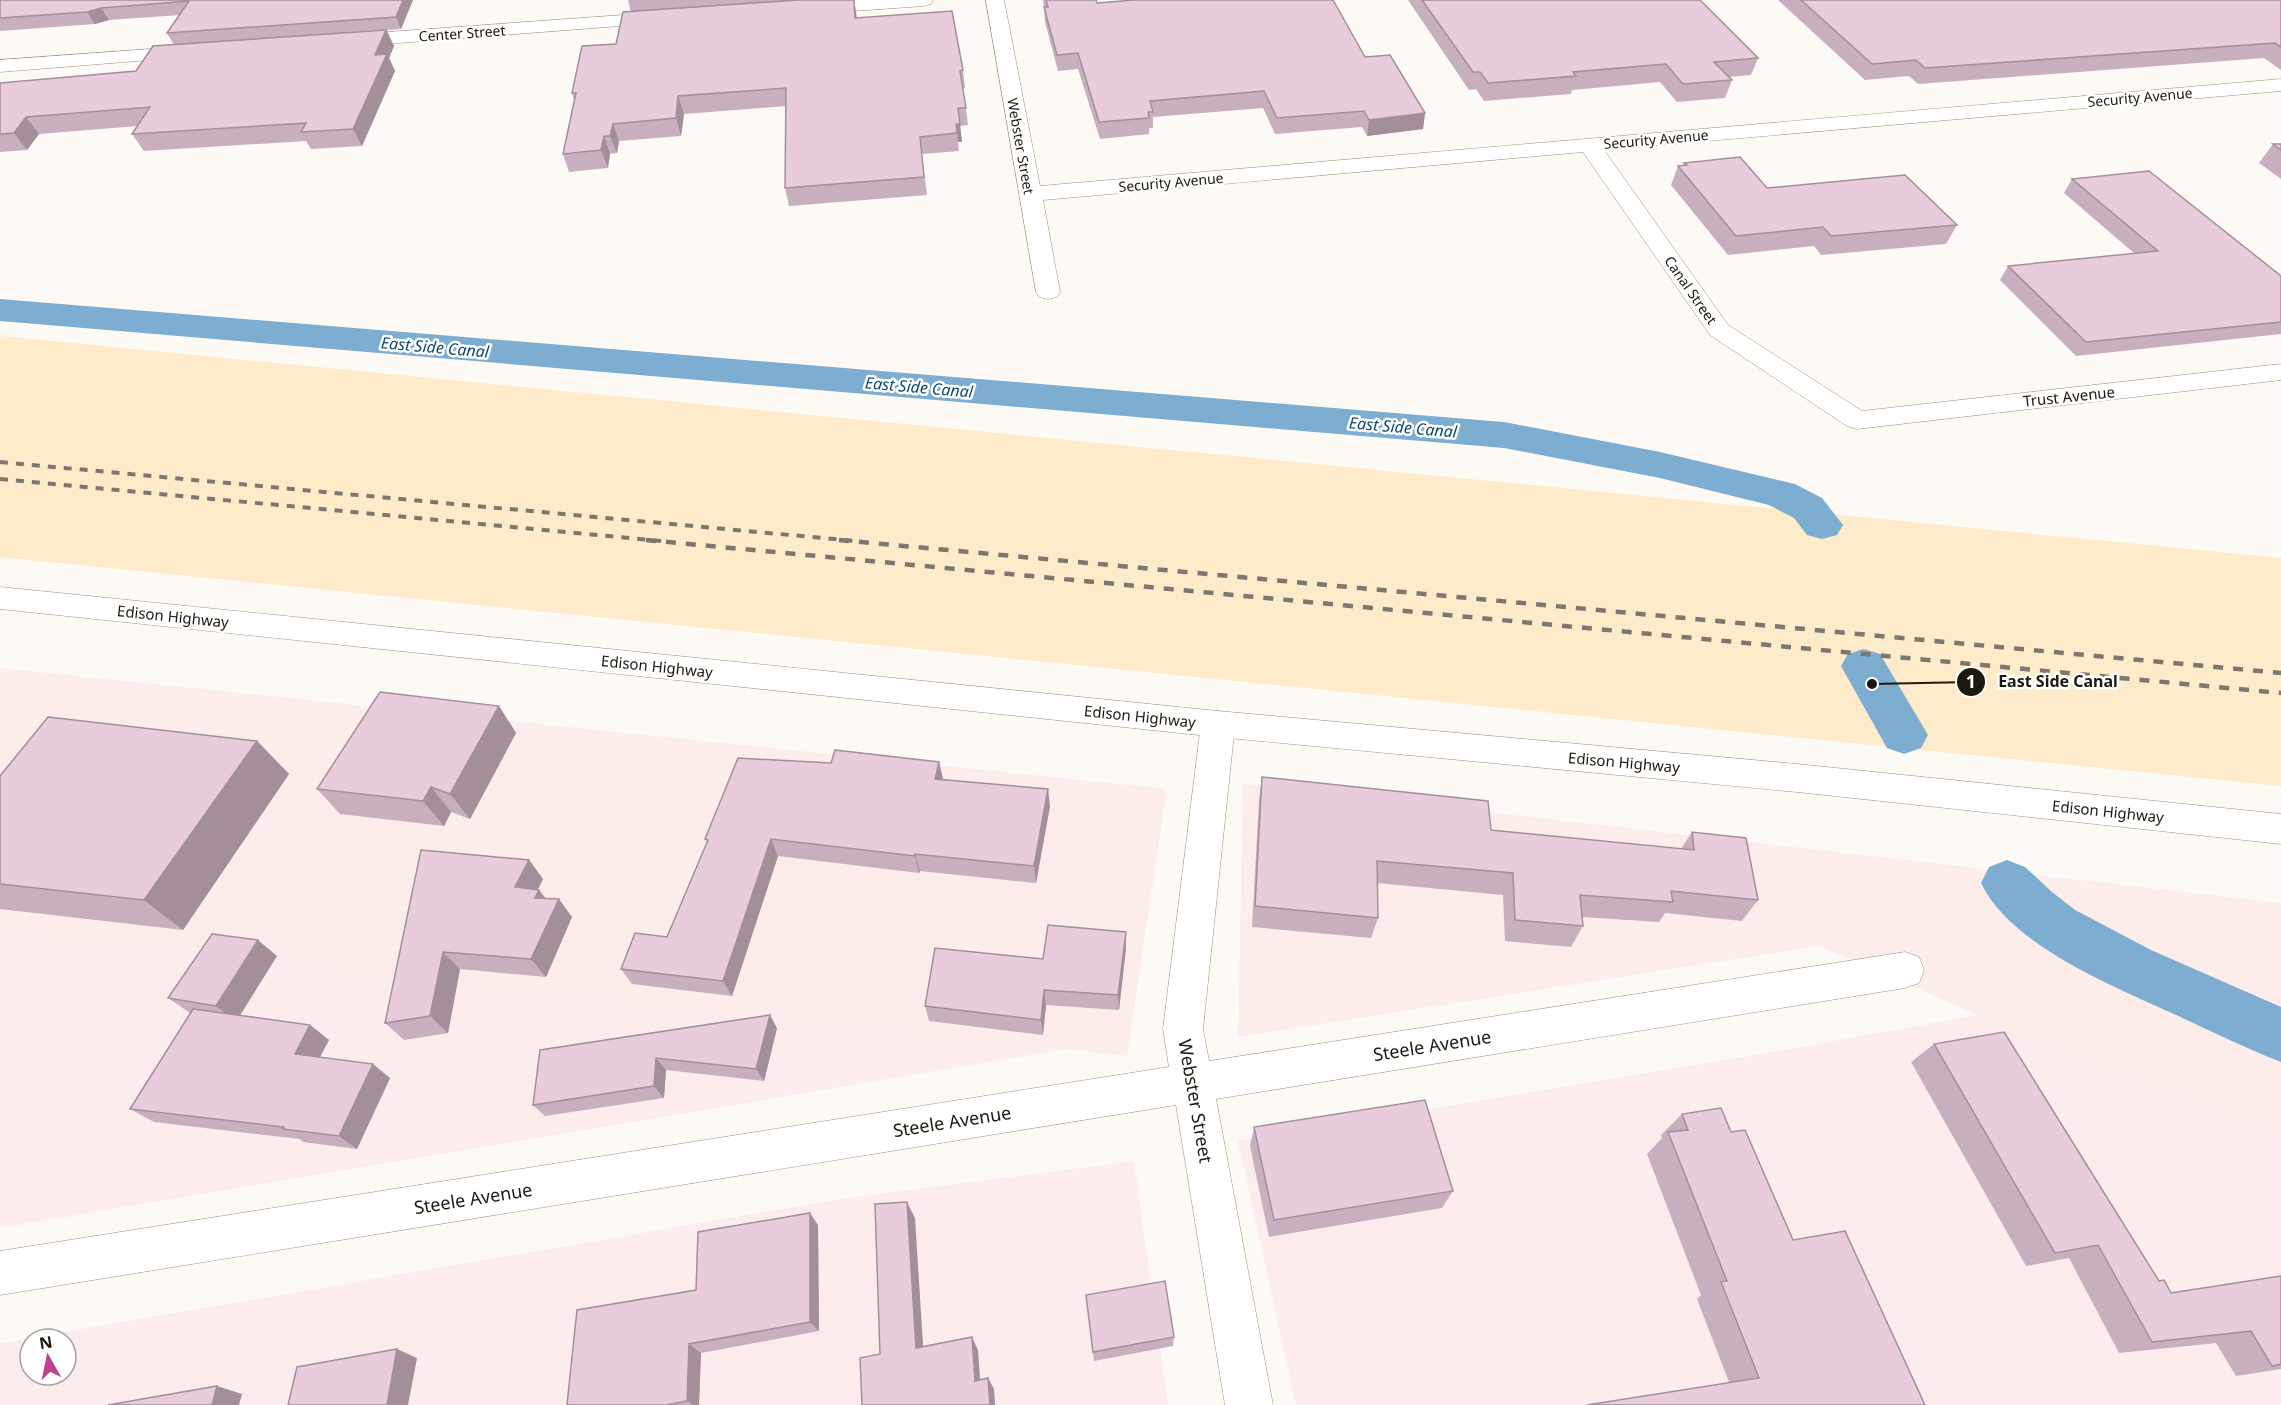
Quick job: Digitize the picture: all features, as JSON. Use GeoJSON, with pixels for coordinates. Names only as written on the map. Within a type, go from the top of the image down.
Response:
{"type":"FeatureCollection","features":[{"type":"Feature","properties":{"kind":"street"},"geometry":{"type":"LineString","coordinates":[[795,9],[924,0]]}},
{"type":"Feature","properties":{"kind":"street","name":"Webster Street"},"geometry":{"type":"LineString","coordinates":[[995,0],[1048,292]]}},
{"type":"Feature","properties":{"kind":"street","name":"Center Street"},"geometry":{"type":"LineString","coordinates":[[323,43],[690,17]]}},
{"type":"Feature","properties":{"kind":"street"},"geometry":{"type":"LineString","coordinates":[[0,66],[215,51]]}},
{"type":"Feature","properties":{"kind":"street","name":"Security Avenue"},"geometry":{"type":"LineString","coordinates":[[1030,194],[2281,85]]}},
{"type":"Feature","properties":{"kind":"street","name":"Canal Street"},"geometry":{"type":"LineString","coordinates":[[1589,145],[1719,330],[1857,420]]}},
{"type":"Feature","properties":{"kind":"street","name":"Trust Avenue"},"geometry":{"type":"LineString","coordinates":[[1857,420],[2281,372]]}},
{"type":"Feature","properties":{"kind":"street","name":"Edison Highway"},"geometry":{"type":"LineString","coordinates":[[0,598],[1218,724],[1797,778],[2281,829]]}},
{"type":"Feature","properties":{"kind":"street","name":"Webster Street"},"geometry":{"type":"LineString","coordinates":[[1218,724],[1183,1029],[1249,1405]]}},
{"type":"Feature","properties":{"kind":"street","name":"Steele Avenue"},"geometry":{"type":"LineString","coordinates":[[0,1273],[1905,970]]}},
{"type":"Feature","properties":{"kind":"shaded area"},"geometry":{"type":"Polygon","coordinates":[[[0,336],[2281,558],[2281,786],[0,557],[0,336]]]}},
{"type":"Feature","properties":{"kind":"shaded area"},"geometry":{"type":"Polygon","coordinates":[[[0,668],[1167,789],[1127,1056],[0,931],[0,668]]]}},
{"type":"Feature","properties":{"kind":"shaded area"},"geometry":{"type":"Polygon","coordinates":[[[1243,784],[2281,903],[2281,1135],[1978,1015],[1819,946],[1238,1037],[1243,784]]]}},
{"type":"Feature","properties":{"kind":"shaded area"},"geometry":{"type":"Polygon","coordinates":[[[0,931],[1066,1049],[0,1228],[0,931]]]}},
{"type":"Feature","properties":{"kind":"shaded area"},"geometry":{"type":"Polygon","coordinates":[[[1978,1015],[2281,1135],[2281,1405],[1296,1405],[1238,1141],[1750,1056],[1978,1015]]]}},
{"type":"Feature","properties":{"kind":"shaded area"},"geometry":{"type":"Polygon","coordinates":[[[1134,1161],[1168,1405],[0,1405],[0,1343],[18,1340],[18,1387],[78,1387],[78,1330],[840,1199],[1134,1161]]]}},
{"type":"Feature","properties":{"kind":"building"},"geometry":{"type":"Polygon","coordinates":[[[0,0],[403,0],[396,17],[167,33],[189,1],[101,8],[87,12],[0,18],[0,0]]]}},
{"type":"Feature","properties":{"kind":"building"},"geometry":{"type":"Polygon","coordinates":[[[798,0],[854,0],[855,18],[952,11],[963,70],[960,71],[966,108],[958,108],[960,124],[956,124],[957,133],[920,137],[924,177],[785,188],[786,88],[678,96],[676,118],[613,124],[610,136],[604,136],[601,150],[563,154],[576,93],[572,93],[582,46],[616,44],[623,12],[798,0]]]}},
{"type":"Feature","properties":{"kind":"building"},"geometry":{"type":"Polygon","coordinates":[[[1046,0],[1096,0],[1097,3],[1134,0],[1333,0],[1365,57],[1390,55],[1425,113],[1369,120],[1364,111],[1277,118],[1264,91],[1150,101],[1153,112],[1148,112],[1149,118],[1099,122],[1078,53],[1057,55],[1044,7],[1048,7],[1046,0]]]}},
{"type":"Feature","properties":{"kind":"building"},"geometry":{"type":"Polygon","coordinates":[[[1422,0],[1700,0],[1758,58],[1714,62],[1732,80],[1683,84],[1666,64],[1573,72],[1576,76],[1488,83],[1480,72],[1473,72],[1422,0]]]}},
{"type":"Feature","properties":{"kind":"building"},"geometry":{"type":"Polygon","coordinates":[[[1801,0],[2281,0],[2281,47],[2275,43],[1925,68],[1916,60],[1872,64],[1801,0]]]}},
{"type":"Feature","properties":{"kind":"building"},"geometry":{"type":"Polygon","coordinates":[[[386,30],[375,55],[387,54],[353,129],[301,132],[306,123],[132,134],[150,107],[26,117],[14,133],[0,134],[0,83],[136,71],[153,46],[386,30]]]}},
{"type":"Feature","properties":{"kind":"building"},"geometry":{"type":"Polygon","coordinates":[[[2273,144],[2281,144],[2281,150],[2273,144]]]}},
{"type":"Feature","properties":{"kind":"building"},"geometry":{"type":"Polygon","coordinates":[[[1740,157],[1767,188],[1905,175],[1957,225],[1831,236],[1823,227],[1736,236],[1678,166],[1687,165],[1684,163],[1740,157]]]}},
{"type":"Feature","properties":{"kind":"building"},"geometry":{"type":"Polygon","coordinates":[[[2149,171],[2281,276],[2281,322],[2086,342],[2008,266],[2158,251],[2072,179],[2149,171]]]}},
{"type":"Feature","properties":{"kind":"building"},"geometry":{"type":"Polygon","coordinates":[[[380,692],[499,706],[450,794],[431,787],[423,801],[317,789],[380,692]]]}},
{"type":"Feature","properties":{"kind":"building"},"geometry":{"type":"Polygon","coordinates":[[[48,717],[257,741],[144,900],[0,884],[0,776],[48,717]]]}},
{"type":"Feature","properties":{"kind":"building"},"geometry":{"type":"Polygon","coordinates":[[[835,750],[939,762],[935,779],[1048,789],[1034,866],[915,854],[915,856],[771,839],[723,981],[621,969],[635,933],[667,937],[708,840],[705,839],[738,758],[831,763],[835,750]]]}},
{"type":"Feature","properties":{"kind":"building"},"geometry":{"type":"Polygon","coordinates":[[[1262,777],[1488,801],[1491,830],[1694,850],[1692,832],[1746,838],[1758,900],[1671,891],[1673,902],[1580,895],[1583,926],[1515,920],[1513,873],[1377,861],[1378,918],[1255,906],[1262,777]]]}},
{"type":"Feature","properties":{"kind":"building"},"geometry":{"type":"Polygon","coordinates":[[[421,850],[529,860],[515,887],[539,890],[535,898],[559,899],[531,959],[443,952],[430,1016],[385,1023],[421,850]]]}},
{"type":"Feature","properties":{"kind":"building"},"geometry":{"type":"Polygon","coordinates":[[[1048,925],[1126,932],[1118,995],[1044,990],[1041,1020],[925,1006],[935,948],[1043,959],[1048,925]]]}},
{"type":"Feature","properties":{"kind":"building"},"geometry":{"type":"Polygon","coordinates":[[[212,934],[258,940],[216,1006],[168,998],[212,934]]]}},
{"type":"Feature","properties":{"kind":"building"},"geometry":{"type":"Polygon","coordinates":[[[193,1009],[310,1025],[295,1054],[373,1064],[339,1136],[283,1129],[284,1127],[130,1109],[193,1009]]]}},
{"type":"Feature","properties":{"kind":"building"},"geometry":{"type":"Polygon","coordinates":[[[770,1015],[756,1069],[656,1058],[654,1086],[533,1105],[540,1050],[770,1015]]]}},
{"type":"Feature","properties":{"kind":"building"},"geometry":{"type":"Polygon","coordinates":[[[2004,1032],[2159,1281],[2164,1280],[2171,1293],[2281,1276],[2281,1364],[2272,1366],[2251,1331],[2152,1342],[2098,1245],[2055,1253],[1934,1044],[2004,1032]]]}},
{"type":"Feature","properties":{"kind":"building"},"geometry":{"type":"Polygon","coordinates":[[[1425,1100],[1453,1191],[1274,1220],[1254,1127],[1425,1100]]]}},
{"type":"Feature","properties":{"kind":"building"},"geometry":{"type":"Polygon","coordinates":[[[1721,1108],[1731,1132],[1745,1130],[1793,1240],[1845,1231],[1925,1405],[1587,1405],[1759,1378],[1721,1282],[1727,1281],[1668,1132],[1688,1130],[1682,1114],[1721,1108]]]}},
{"type":"Feature","properties":{"kind":"building"},"geometry":{"type":"Polygon","coordinates":[[[907,1202],[916,1348],[972,1337],[975,1381],[988,1378],[990,1405],[862,1405],[860,1358],[880,1354],[875,1204],[907,1202]]]}},
{"type":"Feature","properties":{"kind":"building"},"geometry":{"type":"Polygon","coordinates":[[[810,1213],[810,1322],[689,1344],[687,1401],[666,1405],[567,1405],[577,1310],[696,1290],[698,1232],[810,1213]]]}},
{"type":"Feature","properties":{"kind":"building"},"geometry":{"type":"Polygon","coordinates":[[[1165,1281],[1174,1337],[1093,1352],[1086,1295],[1165,1281]]]}},
{"type":"Feature","properties":{"kind":"building"},"geometry":{"type":"Polygon","coordinates":[[[397,1349],[387,1405],[288,1405],[297,1367],[397,1349]]]}},
{"type":"Feature","properties":{"kind":"building"},"geometry":{"type":"Polygon","coordinates":[[[217,1386],[212,1405],[108,1405],[217,1386]]]}},
{"type":"Feature","properties":{"kind":"waterway","name":"East Side Canal"},"geometry":{"type":"LineString","coordinates":[[0,310],[1504,435],[1660,465],[1781,494],[1808,508],[1822,525]]}},
{"type":"Feature","properties":{"kind":"waterway","name":"East Side Canal"},"geometry":{"type":"LineString","coordinates":[[1864,666],[1904,735]]}},
{"type":"Feature","properties":{"kind":"waterway","name":"East Side Canal"},"geometry":{"type":"LineString","coordinates":[[2007,883],[2033,909],[2056,927],[2132,968],[2281,1035]]}},
{"type":"Feature","properties":{"kind":"railway"},"geometry":{"type":"LineString","coordinates":[[0,462],[855,541]]}},
{"type":"Feature","properties":{"kind":"railway"},"geometry":{"type":"LineString","coordinates":[[0,479],[662,541]]}},
{"type":"Feature","properties":{"kind":"railway"},"geometry":{"type":"LineString","coordinates":[[646,540],[2281,693]]}},
{"type":"Feature","properties":{"kind":"railway"},"geometry":{"type":"LineString","coordinates":[[839,540],[2281,673]]}},
{"type":"Feature","properties":{"kind":"place","name":"East Side Canal"},"geometry":{"type":"Point","coordinates":[1872,684]}}]}
